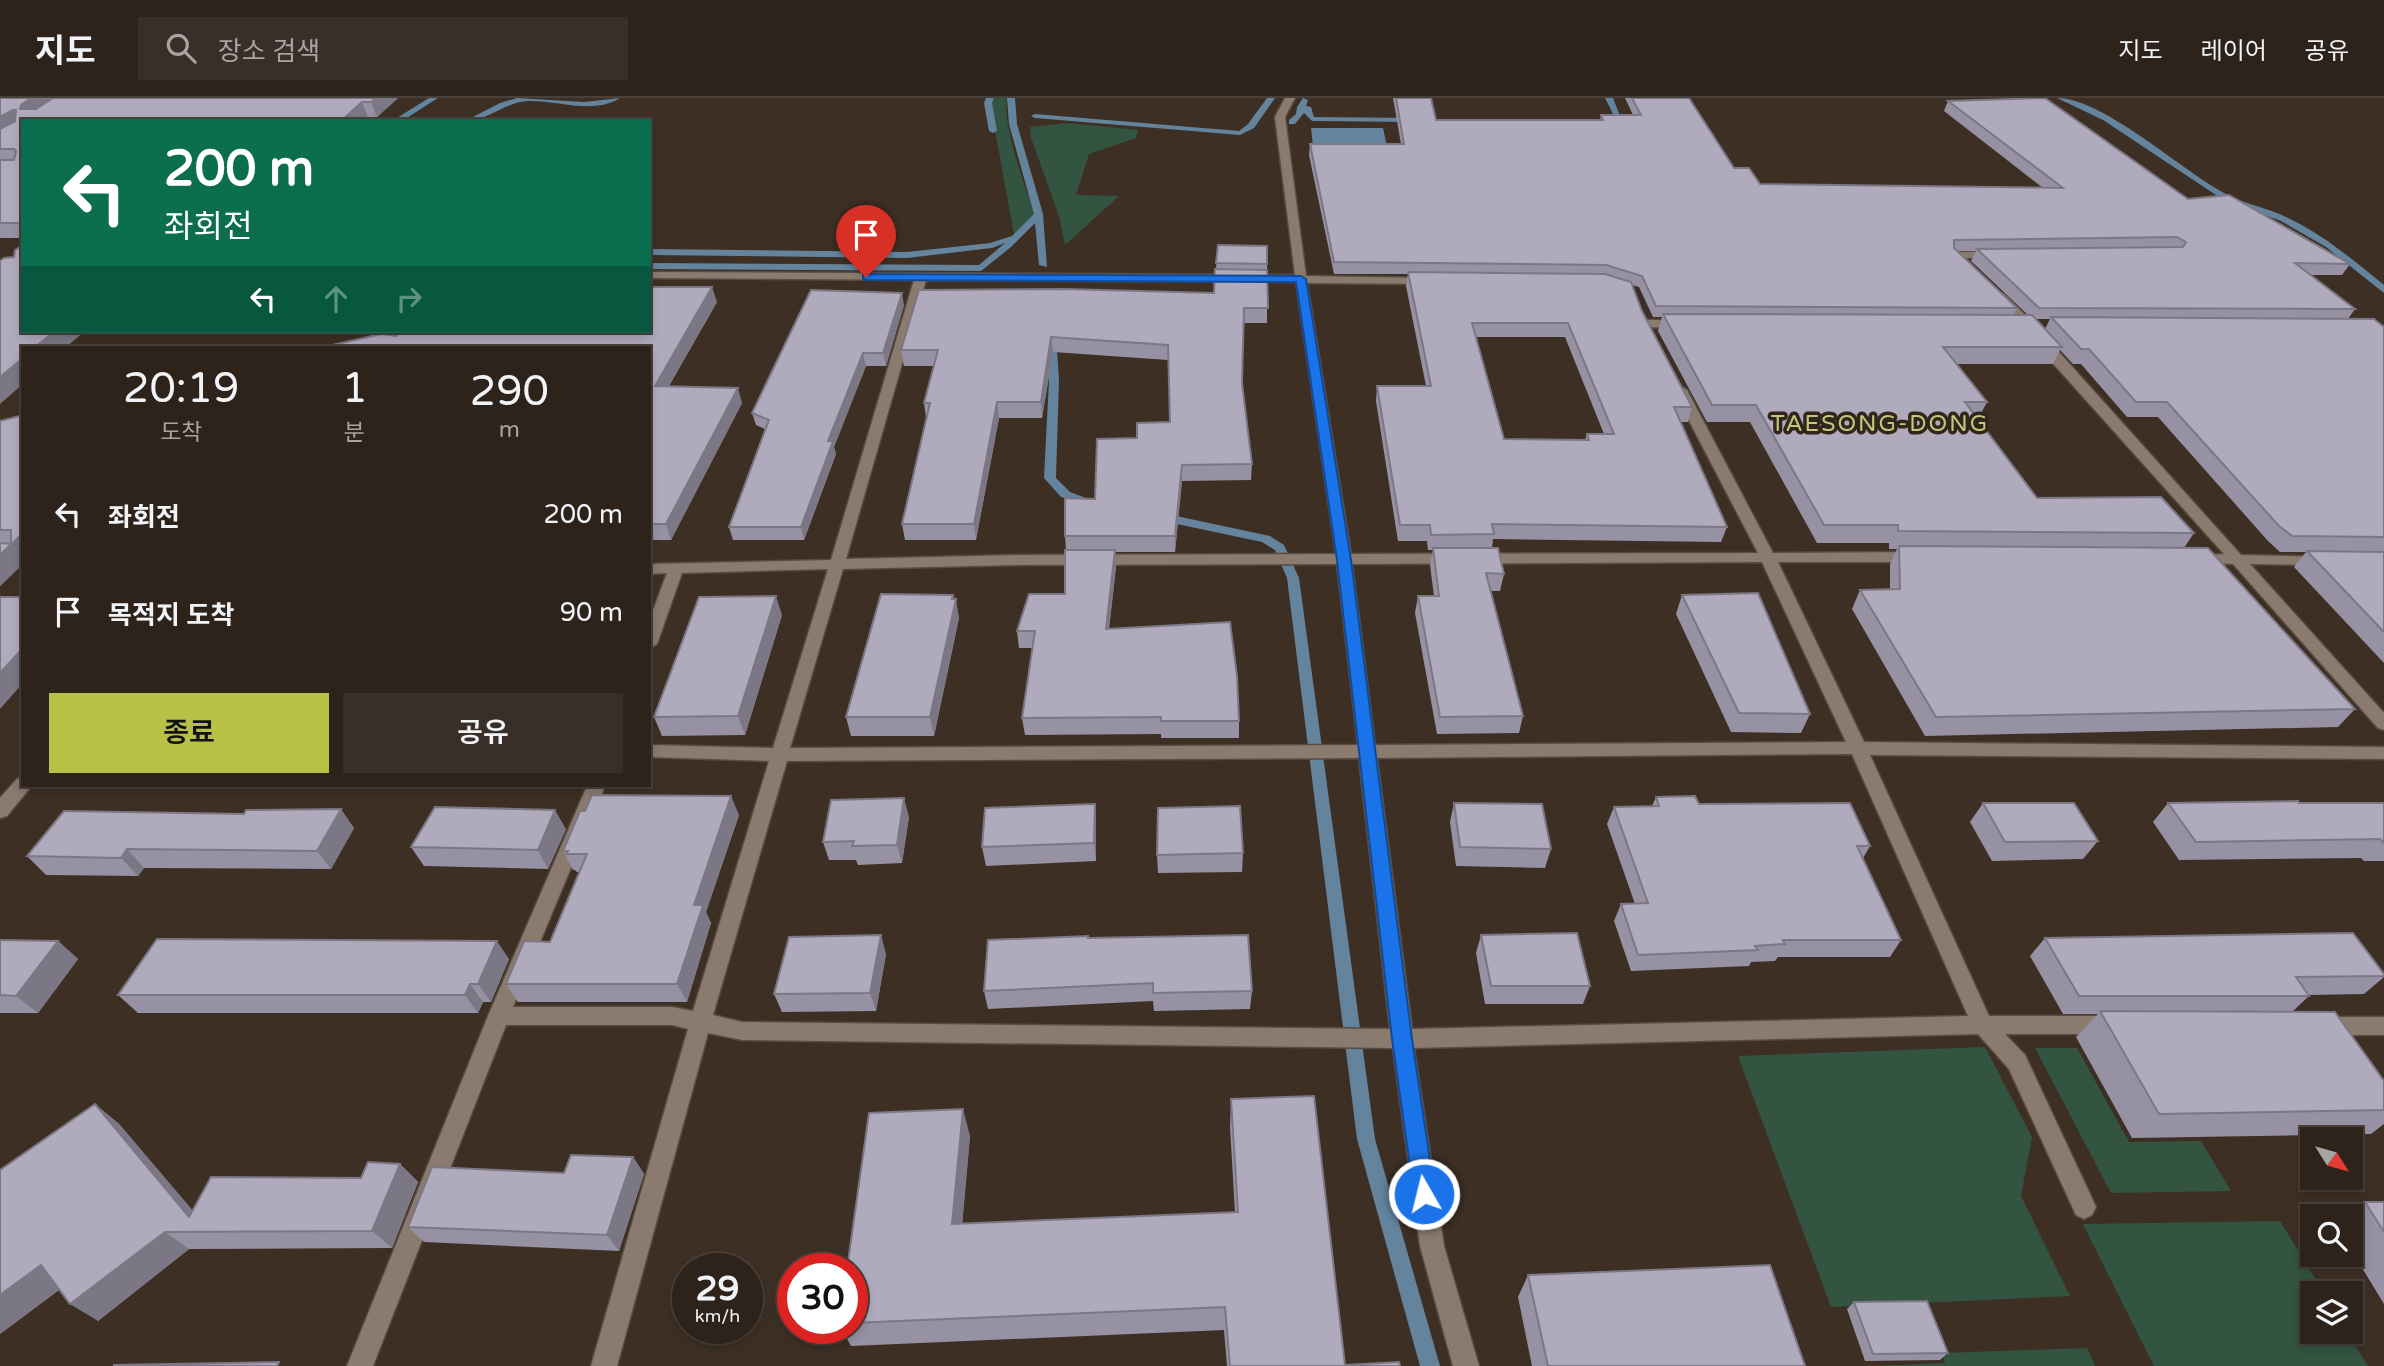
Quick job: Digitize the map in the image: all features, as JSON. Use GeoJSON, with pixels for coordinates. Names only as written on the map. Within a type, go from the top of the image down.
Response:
{"type":"FeatureCollection","features":[{"type":"Feature","properties":{"kind":"street"},"geometry":{"type":"LineString","coordinates":[[1290,98],[1280,117],[1301,279],[1344,560],[1402,1039],[1432,1246],[1466,1366]]}},
{"type":"Feature","properties":{"kind":"street"},"geometry":{"type":"LineString","coordinates":[[1973,272],[1955,255],[2009,255]]}},
{"type":"Feature","properties":{"kind":"street"},"geometry":{"type":"LineString","coordinates":[[651,275],[1452,281]]}},
{"type":"Feature","properties":{"kind":"street"},"geometry":{"type":"LineString","coordinates":[[604,1366],[700,1021],[919,290],[920,277]]}},
{"type":"Feature","properties":{"kind":"street"},"geometry":{"type":"LineString","coordinates":[[1991,289],[2027,324],[2384,724]]}},
{"type":"Feature","properties":{"kind":"street"},"geometry":{"type":"LineString","coordinates":[[1646,325],[1700,324]]}},
{"type":"Feature","properties":{"kind":"street"},"geometry":{"type":"LineString","coordinates":[[1671,373],[1766,556],[1858,748],[1983,1025],[2017,1062],[2084,1207]]}},
{"type":"Feature","properties":{"kind":"street"},"geometry":{"type":"LineString","coordinates":[[651,569],[836,563],[1932,557]]}},
{"type":"Feature","properties":{"kind":"street"},"geometry":{"type":"LineString","coordinates":[[2181,559],[2344,560]]}},
{"type":"Feature","properties":{"kind":"street"},"geometry":{"type":"LineString","coordinates":[[651,638],[676,569]]}},
{"type":"Feature","properties":{"kind":"street"},"geometry":{"type":"LineString","coordinates":[[651,751],[779,755],[1858,748],[2384,753]]}},
{"type":"Feature","properties":{"kind":"street"},"geometry":{"type":"LineString","coordinates":[[0,811],[21,787]]}},
{"type":"Feature","properties":{"kind":"street"},"geometry":{"type":"LineString","coordinates":[[360,1366],[499,1016],[596,787]]}},
{"type":"Feature","properties":{"kind":"street"},"geometry":{"type":"LineString","coordinates":[[499,1016],[672,1016],[743,1031],[1402,1039],[1983,1025],[2135,1025]]}},
{"type":"Feature","properties":{"kind":"street"},"geometry":{"type":"LineString","coordinates":[[2301,1026],[2384,1026]]}},
{"type":"Feature","properties":{"kind":"green space"},"geometry":{"type":"Polygon","coordinates":[[[992,98],[1007,98],[1006,110],[1011,139],[1035,214],[1014,234],[990,103],[992,98]]]}},
{"type":"Feature","properties":{"kind":"green space"},"geometry":{"type":"Polygon","coordinates":[[[1068,123],[1138,130],[1136,138],[1089,154],[1076,195],[1119,196],[1065,245],[1059,216],[1031,138],[1030,127],[1068,123]]]}},
{"type":"Feature","properties":{"kind":"green space"},"geometry":{"type":"Polygon","coordinates":[[[1985,1047],[2032,1137],[2021,1196],[2070,1296],[1831,1307],[1738,1056],[1985,1047]]]}},
{"type":"Feature","properties":{"kind":"green space"},"geometry":{"type":"Polygon","coordinates":[[[2035,1048],[2077,1048],[2129,1142],[2201,1141],[2231,1191],[2111,1193],[2035,1048]]]}},
{"type":"Feature","properties":{"kind":"green space"},"geometry":{"type":"Polygon","coordinates":[[[2280,1221],[2300,1254],[2300,1267],[2308,1267],[2317,1281],[2300,1281],[2300,1344],[2354,1344],[2368,1366],[2154,1366],[2083,1224],[2280,1221]]]}},
{"type":"Feature","properties":{"kind":"green space"},"geometry":{"type":"Polygon","coordinates":[[[2087,1348],[2095,1366],[1873,1366],[1945,1363],[1942,1353],[2087,1348]]]}},
{"type":"Feature","properties":{"kind":"water"},"geometry":{"type":"Polygon","coordinates":[[[1311,128],[1383,128],[1387,146],[1313,146],[1311,128]]]}},
{"type":"Feature","properties":{"kind":"building"},"geometry":{"type":"Polygon","coordinates":[[[0,98],[31,98],[21,105],[20,109],[36,109],[53,98],[376,98],[371,102],[362,102],[343,119],[21,119],[21,223],[0,223],[0,160],[14,160],[16,151],[0,149],[0,129],[15,121],[16,110],[0,117],[0,98]]]}},
{"type":"Feature","properties":{"kind":"building"},"geometry":{"type":"Polygon","coordinates":[[[1396,98],[1431,98],[1436,120],[1603,120],[1601,115],[1641,115],[1632,98],[1689,98],[1734,168],[1749,168],[1760,184],[2063,188],[1948,101],[2045,98],[2188,199],[2229,195],[2350,264],[2295,263],[2355,309],[2039,308],[1977,249],[2183,247],[2186,242],[2177,237],[1954,240],[1954,248],[2017,308],[1656,306],[1642,276],[1606,265],[1334,262],[1310,144],[1404,144],[1396,98]]]}},
{"type":"Feature","properties":{"kind":"building"},"geometry":{"type":"Polygon","coordinates":[[[1218,245],[1267,246],[1267,264],[1216,263],[1218,245]]]}},
{"type":"Feature","properties":{"kind":"building"},"geometry":{"type":"Polygon","coordinates":[[[21,246],[21,333],[53,333],[36,346],[21,346],[21,360],[0,377],[0,261],[14,257],[15,250],[21,246]]]}},
{"type":"Feature","properties":{"kind":"building"},"geometry":{"type":"Polygon","coordinates":[[[1215,269],[1267,270],[1268,308],[1244,308],[1242,383],[1252,464],[1182,465],[1175,536],[1065,536],[1065,498],[1095,499],[1097,439],[1137,438],[1137,423],[1170,422],[1168,345],[1051,337],[1041,402],[997,402],[974,524],[902,524],[930,403],[924,403],[938,350],[901,350],[919,290],[1066,289],[1214,293],[1215,269]]]}},
{"type":"Feature","properties":{"kind":"building"},"geometry":{"type":"Polygon","coordinates":[[[1408,272],[1605,274],[1631,282],[1642,311],[1692,407],[1674,407],[1727,527],[1492,524],[1494,534],[1431,535],[1430,525],[1400,525],[1377,386],[1431,386],[1408,272]],[[1472,323],[1504,439],[1589,440],[1587,434],[1614,434],[1568,323],[1472,323]]]}},
{"type":"Feature","properties":{"kind":"building"},"geometry":{"type":"Polygon","coordinates":[[[651,287],[712,287],[655,386],[738,388],[666,524],[651,524],[651,346],[328,346],[381,334],[396,336],[398,333],[651,333],[651,287]]]}},
{"type":"Feature","properties":{"kind":"building"},"geometry":{"type":"Polygon","coordinates":[[[811,290],[902,293],[883,353],[863,353],[828,441],[833,441],[801,527],[729,527],[769,420],[752,413],[811,290]]]}},
{"type":"Feature","properties":{"kind":"building"},"geometry":{"type":"Polygon","coordinates":[[[1663,314],[2032,315],[2062,347],[1943,347],[1987,402],[1965,402],[2037,498],[2161,497],[2194,533],[1898,531],[1898,525],[1824,525],[1756,405],[1712,405],[1663,314]]]}},
{"type":"Feature","properties":{"kind":"building"},"geometry":{"type":"Polygon","coordinates":[[[2051,317],[2374,319],[2384,327],[2384,537],[2292,536],[2279,526],[2167,402],[2136,402],[2089,349],[2081,349],[2051,317]]]}},
{"type":"Feature","properties":{"kind":"building"},"geometry":{"type":"Polygon","coordinates":[[[21,416],[21,535],[0,555],[0,543],[11,544],[11,530],[0,530],[0,421],[21,416]]]}},
{"type":"Feature","properties":{"kind":"building"},"geometry":{"type":"Polygon","coordinates":[[[1899,546],[2208,548],[2355,709],[1936,717],[1860,590],[1900,589],[1899,546]]]}},
{"type":"Feature","properties":{"kind":"building"},"geometry":{"type":"Polygon","coordinates":[[[1433,548],[1498,548],[1504,574],[1486,573],[1523,716],[1440,717],[1418,596],[1439,596],[1433,548]]]}},
{"type":"Feature","properties":{"kind":"building"},"geometry":{"type":"Polygon","coordinates":[[[1065,550],[1115,550],[1106,629],[1230,622],[1239,721],[1161,721],[1161,717],[1022,718],[1035,631],[1017,631],[1029,594],[1065,594],[1065,550]]]}},
{"type":"Feature","properties":{"kind":"building"},"geometry":{"type":"Polygon","coordinates":[[[2307,551],[2384,552],[2384,632],[2307,551]]]}},
{"type":"Feature","properties":{"kind":"building"},"geometry":{"type":"Polygon","coordinates":[[[1758,593],[1810,714],[1739,713],[1682,595],[1758,593]]]}},
{"type":"Feature","properties":{"kind":"building"},"geometry":{"type":"Polygon","coordinates":[[[881,594],[953,595],[952,599],[956,599],[930,717],[846,717],[881,594]]]}},
{"type":"Feature","properties":{"kind":"building"},"geometry":{"type":"Polygon","coordinates":[[[776,596],[738,716],[654,717],[699,597],[776,596]]]}},
{"type":"Feature","properties":{"kind":"building"},"geometry":{"type":"Polygon","coordinates":[[[0,597],[21,597],[21,650],[0,673],[0,597]]]}},
{"type":"Feature","properties":{"kind":"building"},"geometry":{"type":"Polygon","coordinates":[[[592,795],[731,796],[694,905],[703,905],[677,984],[506,984],[524,941],[550,942],[587,854],[566,854],[568,851],[563,851],[580,811],[585,811],[592,795]]]}},
{"type":"Feature","properties":{"kind":"building"},"geometry":{"type":"Polygon","coordinates":[[[1695,796],[1699,804],[1850,803],[1870,846],[1857,846],[1901,940],[1783,940],[1785,944],[1755,946],[1758,950],[1638,955],[1621,904],[1648,903],[1614,807],[1659,806],[1656,797],[1695,796]]]}},
{"type":"Feature","properties":{"kind":"building"},"geometry":{"type":"Polygon","coordinates":[[[904,798],[897,845],[852,846],[854,841],[823,842],[831,800],[904,798]]]}},
{"type":"Feature","properties":{"kind":"building"},"geometry":{"type":"Polygon","coordinates":[[[1454,803],[1542,804],[1551,849],[1460,847],[1454,803]]]}},
{"type":"Feature","properties":{"kind":"building"},"geometry":{"type":"Polygon","coordinates":[[[1983,803],[2074,803],[2098,841],[2005,842],[1983,803]]]}},
{"type":"Feature","properties":{"kind":"building"},"geometry":{"type":"Polygon","coordinates":[[[2168,803],[2384,803],[2384,843],[2380,839],[2196,842],[2168,803]]]}},
{"type":"Feature","properties":{"kind":"building"},"geometry":{"type":"Polygon","coordinates":[[[1095,804],[1094,843],[982,847],[985,808],[1095,804]]]}},
{"type":"Feature","properties":{"kind":"building"},"geometry":{"type":"Polygon","coordinates":[[[1240,806],[1243,853],[1157,855],[1158,808],[1240,806]]]}},
{"type":"Feature","properties":{"kind":"building"},"geometry":{"type":"Polygon","coordinates":[[[435,807],[555,810],[538,850],[411,847],[435,807]]]}},
{"type":"Feature","properties":{"kind":"building"},"geometry":{"type":"Polygon","coordinates":[[[341,809],[317,851],[127,849],[121,858],[27,856],[64,811],[244,814],[246,810],[341,809]]]}},
{"type":"Feature","properties":{"kind":"building"},"geometry":{"type":"Polygon","coordinates":[[[1577,933],[1590,986],[1491,986],[1481,935],[1577,933]]]}},
{"type":"Feature","properties":{"kind":"building"},"geometry":{"type":"Polygon","coordinates":[[[2353,933],[2384,976],[2296,977],[2309,996],[2079,996],[2045,938],[2353,933]]]}},
{"type":"Feature","properties":{"kind":"building"},"geometry":{"type":"Polygon","coordinates":[[[881,935],[870,993],[774,994],[789,937],[881,935]]]}},
{"type":"Feature","properties":{"kind":"building"},"geometry":{"type":"Polygon","coordinates":[[[1248,935],[1252,991],[1153,993],[1153,983],[984,991],[988,940],[1248,935]]]}},
{"type":"Feature","properties":{"kind":"building"},"geometry":{"type":"Polygon","coordinates":[[[157,939],[497,941],[478,984],[470,984],[465,995],[118,995],[157,939]]]}},
{"type":"Feature","properties":{"kind":"building"},"geometry":{"type":"Polygon","coordinates":[[[0,940],[58,941],[16,996],[0,995],[0,940]]]}},
{"type":"Feature","properties":{"kind":"building"},"geometry":{"type":"Polygon","coordinates":[[[2100,1011],[2335,1012],[2384,1081],[2384,1110],[2159,1114],[2100,1011]]]}},
{"type":"Feature","properties":{"kind":"building"},"geometry":{"type":"Polygon","coordinates":[[[1314,1096],[1345,1365],[1399,1362],[1400,1366],[1230,1366],[1225,1307],[868,1322],[868,1253],[849,1253],[869,1113],[963,1109],[952,1224],[1238,1212],[1231,1099],[1314,1096]]]}},
{"type":"Feature","properties":{"kind":"building"},"geometry":{"type":"Polygon","coordinates":[[[95,1104],[189,1217],[211,1177],[361,1178],[368,1162],[400,1164],[372,1231],[165,1232],[70,1304],[41,1265],[0,1295],[0,1170],[95,1104]]]}},
{"type":"Feature","properties":{"kind":"building"},"geometry":{"type":"Polygon","coordinates":[[[571,1155],[633,1157],[607,1235],[408,1227],[432,1167],[564,1173],[571,1155]]]}},
{"type":"Feature","properties":{"kind":"building"},"geometry":{"type":"Polygon","coordinates":[[[2365,1202],[2384,1202],[2384,1232],[2365,1202]]]}},
{"type":"Feature","properties":{"kind":"building"},"geometry":{"type":"Polygon","coordinates":[[[1770,1265],[1805,1366],[1548,1366],[1528,1275],[1770,1265]]]}},
{"type":"Feature","properties":{"kind":"building"},"geometry":{"type":"Polygon","coordinates":[[[1927,1301],[1948,1353],[1873,1354],[1854,1302],[1927,1301]]]}},
{"type":"Feature","properties":{"kind":"building"},"geometry":{"type":"Polygon","coordinates":[[[279,1362],[277,1366],[113,1365],[279,1362]]]}},
{"type":"Feature","properties":{"kind":"waterway"},"geometry":{"type":"LineString","coordinates":[[399,119],[434,98]]}},
{"type":"Feature","properties":{"kind":"waterway"},"geometry":{"type":"LineString","coordinates":[[473,119],[517,100],[596,104],[616,98]]}},
{"type":"Feature","properties":{"kind":"waterway"},"geometry":{"type":"LineString","coordinates":[[990,98],[988,103],[993,131]]}},
{"type":"Feature","properties":{"kind":"waterway"},"geometry":{"type":"LineString","coordinates":[[1011,98],[1013,124],[1038,215]]}},
{"type":"Feature","properties":{"kind":"waterway"},"geometry":{"type":"LineString","coordinates":[[1035,116],[1240,133],[1251,126],[1271,98]]}},
{"type":"Feature","properties":{"kind":"waterway"},"geometry":{"type":"LineString","coordinates":[[1605,122],[1619,119],[1609,98]]}},
{"type":"Feature","properties":{"kind":"waterway"},"geometry":{"type":"LineString","coordinates":[[2061,98],[2106,118],[2225,197],[2284,219],[2329,245],[2384,290]]}},
{"type":"Feature","properties":{"kind":"waterway"},"geometry":{"type":"LineString","coordinates":[[1302,107],[1304,100]]}},
{"type":"Feature","properties":{"kind":"waterway"},"geometry":{"type":"LineString","coordinates":[[1292,122],[1300,115],[1302,107]]}},
{"type":"Feature","properties":{"kind":"waterway"},"geometry":{"type":"LineString","coordinates":[[1302,107],[1308,109],[1312,119],[1413,120]]}},
{"type":"Feature","properties":{"kind":"waterway"},"geometry":{"type":"LineString","coordinates":[[651,266],[981,268],[1038,215]]}},
{"type":"Feature","properties":{"kind":"waterway"},"geometry":{"type":"LineString","coordinates":[[1038,215],[1044,265]]}},
{"type":"Feature","properties":{"kind":"waterway"},"geometry":{"type":"LineString","coordinates":[[651,252],[907,255],[992,245],[1010,238]]}},
{"type":"Feature","properties":{"kind":"waterway"},"geometry":{"type":"LineString","coordinates":[[1051,335],[1054,380],[1050,478],[1057,488],[1066,494],[1087,502]]}},
{"type":"Feature","properties":{"kind":"waterway"},"geometry":{"type":"LineString","coordinates":[[1162,517],[1266,539],[1280,548],[1293,578],[1366,1139],[1430,1366]]}},
{"type":"Feature","properties":{"kind":"district","name":"TAESONG-DONG"},"geometry":{"type":"Point","coordinates":[1880,423]}},
{"type":"Feature","properties":{"kind":"route"},"geometry":{"type":"LineString","coordinates":[[866,277],[1301,279],[1344,560],[1402,1039],[1424,1194]]}}]}
